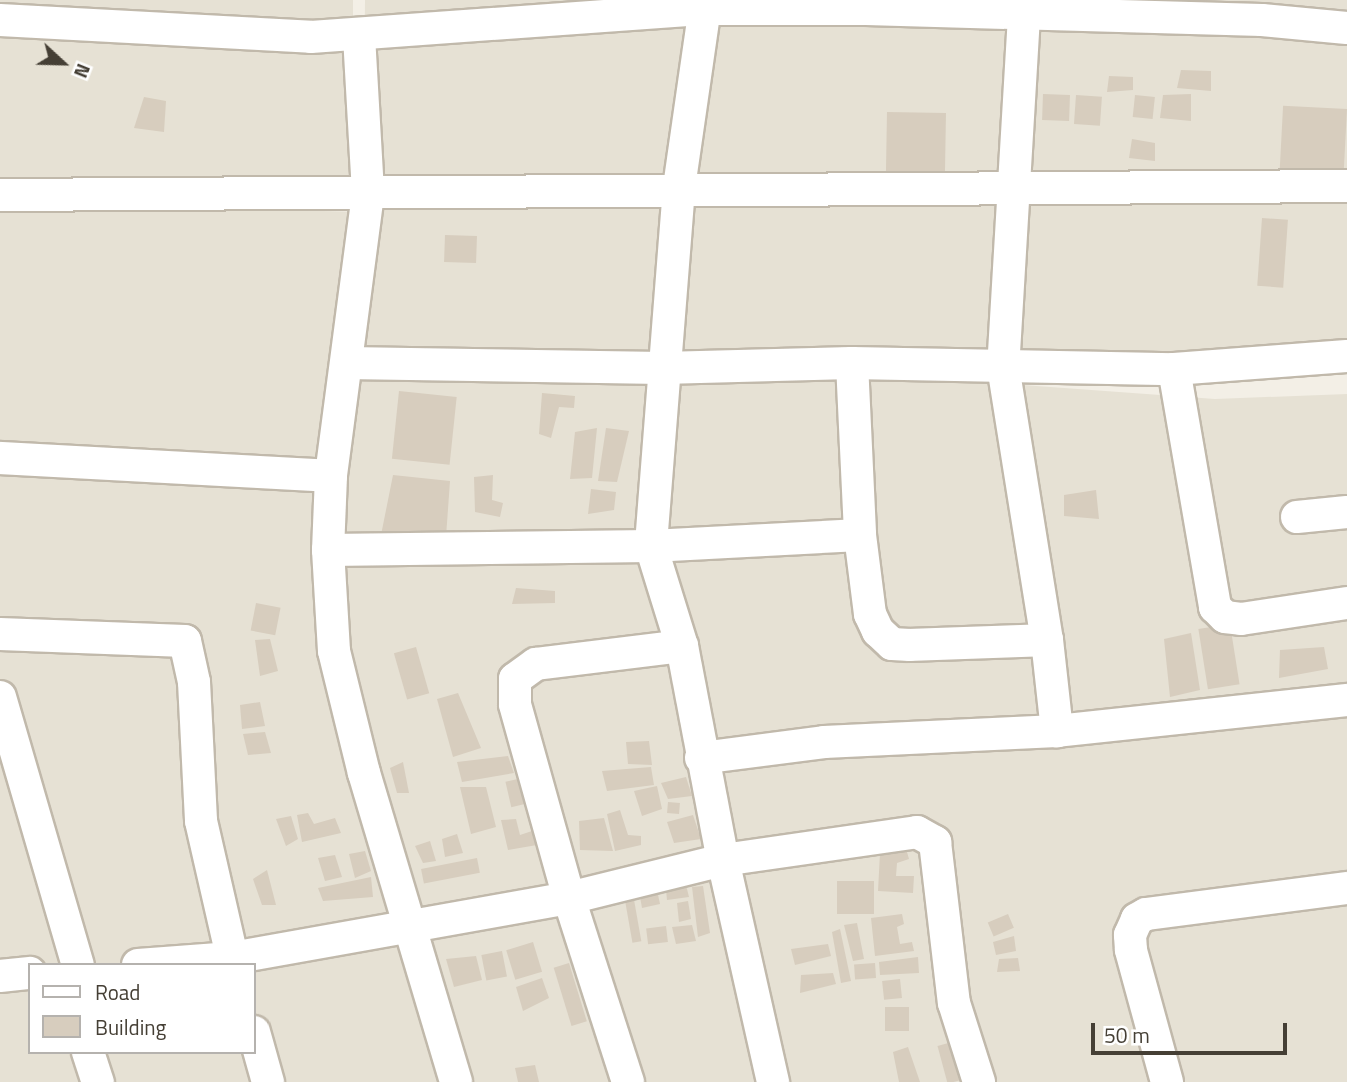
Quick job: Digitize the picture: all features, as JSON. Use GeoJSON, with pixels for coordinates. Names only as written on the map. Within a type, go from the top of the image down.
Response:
{"type":"FeatureCollection","features":[{"type":"Feature","properties":{"kind":"street"},"geometry":{"type":"LineString","coordinates":[[706,4],[679,188],[662,368],[651,546],[682,646],[701,758],[773,1082]]}},
{"type":"Feature","properties":{"kind":"street"},"geometry":{"type":"LineString","coordinates":[[0,20],[311,37],[359,36],[706,4],[1024,16],[1262,20],[1347,28]]}},
{"type":"Feature","properties":{"kind":"street"},"geometry":{"type":"LineString","coordinates":[[1024,16],[1016,191],[1003,366],[1047,640],[1057,731]]}},
{"type":"Feature","properties":{"kind":"street"},"geometry":{"type":"LineString","coordinates":[[359,36],[368,194],[331,476],[328,550],[334,651],[364,773],[456,1082]]}},
{"type":"Feature","properties":{"kind":"street"},"geometry":{"type":"LineString","coordinates":[[0,195],[368,194],[679,188],[1016,191],[1347,186]]}},
{"type":"Feature","properties":{"kind":"street"},"geometry":{"type":"LineString","coordinates":[[347,363],[662,368],[852,363],[1174,369],[1347,356]]}},
{"type":"Feature","properties":{"kind":"street"},"geometry":{"type":"LineString","coordinates":[[852,363],[860,535],[870,614],[878,631],[892,643],[1047,640]]}},
{"type":"Feature","properties":{"kind":"street"},"geometry":{"type":"LineString","coordinates":[[1174,369],[1215,607],[1225,617],[1241,619],[1347,603]]}},
{"type":"Feature","properties":{"kind":"street"},"geometry":{"type":"LineString","coordinates":[[0,458],[331,476]]}},
{"type":"Feature","properties":{"kind":"street"},"geometry":{"type":"LineString","coordinates":[[1297,517],[1347,512]]}},
{"type":"Feature","properties":{"kind":"street"},"geometry":{"type":"LineString","coordinates":[[328,550],[651,546],[860,535]]}},
{"type":"Feature","properties":{"kind":"street"},"geometry":{"type":"LineString","coordinates":[[0,634],[185,640],[194,682],[201,821],[233,961]]}},
{"type":"Feature","properties":{"kind":"street"},"geometry":{"type":"LineString","coordinates":[[628,1082],[569,898],[516,704],[516,679],[536,664],[682,646]]}},
{"type":"Feature","properties":{"kind":"street"},"geometry":{"type":"LineString","coordinates":[[0,697],[77,963]]}},
{"type":"Feature","properties":{"kind":"street"},"geometry":{"type":"LineString","coordinates":[[701,758],[824,742],[1057,731],[1347,700]]}},
{"type":"Feature","properties":{"kind":"street"},"geometry":{"type":"LineString","coordinates":[[186,963],[233,961],[569,898],[723,860],[917,832],[935,842],[954,1003],[979,1082]]}},
{"type":"Feature","properties":{"kind":"street"},"geometry":{"type":"LineString","coordinates":[[1167,1082],[1132,950],[1130,935],[1137,919],[1146,914],[1347,888]]}},
{"type":"Feature","properties":{"kind":"street"},"geometry":{"type":"LineString","coordinates":[[0,976],[28,973]]}},
{"type":"Feature","properties":{"kind":"street"},"geometry":{"type":"LineString","coordinates":[[256,1039],[268,1082]]}},
{"type":"Feature","properties":{"kind":"street"},"geometry":{"type":"LineString","coordinates":[[89,1054],[98,1082]]}},
{"type":"Feature","properties":{"kind":"shaded area"},"geometry":{"type":"Polygon","coordinates":[[[0,0],[353,0],[353,182],[0,182],[0,0]]]}},
{"type":"Feature","properties":{"kind":"shaded area"},"geometry":{"type":"Polygon","coordinates":[[[365,0],[690,0],[1019,27],[994,383],[1215,399],[1347,394],[1347,1082],[0,1082],[0,203],[363,212],[365,0]]]}},
{"type":"Feature","properties":{"kind":"shaded area"},"geometry":{"type":"Polygon","coordinates":[[[704,0],[1347,0],[1347,361],[1004,363],[1030,11],[704,0]]]}},
{"type":"Feature","properties":{"kind":"building"},"geometry":{"type":"Polygon","coordinates":[[[1181,70],[1211,71],[1211,91],[1177,88],[1181,70]]]}},
{"type":"Feature","properties":{"kind":"building"},"geometry":{"type":"Polygon","coordinates":[[[1109,76],[1133,77],[1133,90],[1107,92],[1109,76]]]}},
{"type":"Feature","properties":{"kind":"building"},"geometry":{"type":"Polygon","coordinates":[[[1043,94],[1070,95],[1069,121],[1042,120],[1043,94]]]}},
{"type":"Feature","properties":{"kind":"building"},"geometry":{"type":"Polygon","coordinates":[[[1191,94],[1191,121],[1160,118],[1163,95],[1191,94]]]}},
{"type":"Feature","properties":{"kind":"building"},"geometry":{"type":"Polygon","coordinates":[[[1076,95],[1102,97],[1100,126],[1074,124],[1076,95]]]}},
{"type":"Feature","properties":{"kind":"building"},"geometry":{"type":"Polygon","coordinates":[[[1135,95],[1155,97],[1153,119],[1133,117],[1135,95]]]}},
{"type":"Feature","properties":{"kind":"building"},"geometry":{"type":"Polygon","coordinates":[[[144,97],[166,101],[164,132],[134,128],[144,97]]]}},
{"type":"Feature","properties":{"kind":"building"},"geometry":{"type":"Polygon","coordinates":[[[1283,106],[1347,109],[1344,173],[1280,170],[1283,106]]]}},
{"type":"Feature","properties":{"kind":"building"},"geometry":{"type":"Polygon","coordinates":[[[887,112],[946,113],[945,174],[886,173],[887,112]]]}},
{"type":"Feature","properties":{"kind":"building"},"geometry":{"type":"Polygon","coordinates":[[[1132,139],[1155,143],[1155,161],[1129,158],[1132,139]]]}},
{"type":"Feature","properties":{"kind":"building"},"geometry":{"type":"Polygon","coordinates":[[[1262,218],[1288,220],[1283,288],[1257,286],[1262,218]]]}},
{"type":"Feature","properties":{"kind":"building"},"geometry":{"type":"Polygon","coordinates":[[[445,235],[477,236],[476,263],[444,262],[445,235]]]}},
{"type":"Feature","properties":{"kind":"building"},"geometry":{"type":"Polygon","coordinates":[[[399,391],[457,397],[450,465],[392,459],[399,391]]]}},
{"type":"Feature","properties":{"kind":"building"},"geometry":{"type":"Polygon","coordinates":[[[542,393],[575,396],[574,408],[559,407],[551,438],[539,434],[542,393]]]}},
{"type":"Feature","properties":{"kind":"building"},"geometry":{"type":"Polygon","coordinates":[[[597,428],[592,478],[570,479],[575,432],[597,428]]]}},
{"type":"Feature","properties":{"kind":"building"},"geometry":{"type":"Polygon","coordinates":[[[606,428],[629,431],[617,482],[598,481],[606,428]]]}},
{"type":"Feature","properties":{"kind":"building"},"geometry":{"type":"Polygon","coordinates":[[[393,475],[450,481],[446,537],[381,535],[393,475]]]}},
{"type":"Feature","properties":{"kind":"building"},"geometry":{"type":"Polygon","coordinates":[[[493,475],[492,500],[503,503],[500,517],[475,512],[474,477],[493,475]]]}},
{"type":"Feature","properties":{"kind":"building"},"geometry":{"type":"Polygon","coordinates":[[[591,489],[616,492],[614,510],[588,514],[591,489]]]}},
{"type":"Feature","properties":{"kind":"building"},"geometry":{"type":"Polygon","coordinates":[[[1096,490],[1099,519],[1064,516],[1064,495],[1096,490]]]}},
{"type":"Feature","properties":{"kind":"building"},"geometry":{"type":"Polygon","coordinates":[[[516,588],[555,591],[555,603],[512,604],[516,588]]]}},
{"type":"Feature","properties":{"kind":"building"},"geometry":{"type":"Polygon","coordinates":[[[256,603],[281,608],[275,635],[251,630],[256,603]]]}},
{"type":"Feature","properties":{"kind":"building"},"geometry":{"type":"Polygon","coordinates":[[[1230,624],[1240,684],[1208,689],[1198,629],[1230,624]]]}},
{"type":"Feature","properties":{"kind":"building"},"geometry":{"type":"Polygon","coordinates":[[[1191,633],[1200,690],[1170,697],[1164,639],[1191,633]]]}},
{"type":"Feature","properties":{"kind":"building"},"geometry":{"type":"Polygon","coordinates":[[[270,639],[278,671],[260,676],[255,640],[270,639]]]}},
{"type":"Feature","properties":{"kind":"building"},"geometry":{"type":"Polygon","coordinates":[[[416,647],[429,693],[407,699],[394,653],[416,647]]]}},
{"type":"Feature","properties":{"kind":"building"},"geometry":{"type":"Polygon","coordinates":[[[1324,647],[1328,669],[1279,678],[1280,650],[1324,647]]]}},
{"type":"Feature","properties":{"kind":"building"},"geometry":{"type":"Polygon","coordinates":[[[458,693],[481,748],[453,757],[437,699],[458,693]]]}},
{"type":"Feature","properties":{"kind":"building"},"geometry":{"type":"Polygon","coordinates":[[[260,702],[265,726],[242,729],[240,705],[260,702]]]}},
{"type":"Feature","properties":{"kind":"building"},"geometry":{"type":"Polygon","coordinates":[[[265,732],[271,753],[248,755],[243,734],[265,732]]]}},
{"type":"Feature","properties":{"kind":"building"},"geometry":{"type":"Polygon","coordinates":[[[649,741],[652,765],[628,764],[626,742],[649,741]]]}},
{"type":"Feature","properties":{"kind":"building"},"geometry":{"type":"Polygon","coordinates":[[[508,756],[514,773],[462,782],[457,762],[508,756]]]}},
{"type":"Feature","properties":{"kind":"building"},"geometry":{"type":"Polygon","coordinates":[[[403,762],[409,793],[397,793],[390,768],[403,762]]]}},
{"type":"Feature","properties":{"kind":"building"},"geometry":{"type":"Polygon","coordinates":[[[651,767],[654,785],[607,791],[602,771],[651,767]]]}},
{"type":"Feature","properties":{"kind":"building"},"geometry":{"type":"Polygon","coordinates":[[[686,777],[692,796],[668,799],[661,783],[686,777]]]}},
{"type":"Feature","properties":{"kind":"building"},"geometry":{"type":"Polygon","coordinates":[[[522,778],[528,803],[511,807],[505,782],[522,778]]]}},
{"type":"Feature","properties":{"kind":"building"},"geometry":{"type":"Polygon","coordinates":[[[657,786],[662,809],[642,816],[634,791],[657,786]]]}},
{"type":"Feature","properties":{"kind":"building"},"geometry":{"type":"Polygon","coordinates":[[[460,787],[486,787],[496,827],[471,834],[460,787]]]}},
{"type":"Feature","properties":{"kind":"building"},"geometry":{"type":"Polygon","coordinates":[[[668,802],[680,803],[679,814],[667,813],[668,802]]]}},
{"type":"Feature","properties":{"kind":"building"},"geometry":{"type":"Polygon","coordinates":[[[620,810],[628,835],[641,836],[641,845],[615,851],[607,814],[620,810]]]}},
{"type":"Feature","properties":{"kind":"building"},"geometry":{"type":"Polygon","coordinates":[[[308,813],[314,824],[335,818],[341,833],[302,842],[297,815],[308,813]]]}},
{"type":"Feature","properties":{"kind":"building"},"geometry":{"type":"Polygon","coordinates":[[[693,815],[701,839],[674,843],[667,822],[693,815]]]}},
{"type":"Feature","properties":{"kind":"building"},"geometry":{"type":"Polygon","coordinates":[[[291,816],[298,839],[286,846],[276,819],[291,816]]]}},
{"type":"Feature","properties":{"kind":"building"},"geometry":{"type":"Polygon","coordinates":[[[604,818],[613,851],[580,850],[579,821],[604,818]]]}},
{"type":"Feature","properties":{"kind":"building"},"geometry":{"type":"Polygon","coordinates":[[[516,819],[520,835],[535,830],[537,845],[508,850],[501,820],[516,819]]]}},
{"type":"Feature","properties":{"kind":"building"},"geometry":{"type":"Polygon","coordinates":[[[457,834],[463,853],[445,857],[442,839],[457,834]]]}},
{"type":"Feature","properties":{"kind":"building"},"geometry":{"type":"Polygon","coordinates":[[[430,841],[436,861],[423,863],[415,846],[430,841]]]}},
{"type":"Feature","properties":{"kind":"building"},"geometry":{"type":"Polygon","coordinates":[[[905,845],[909,859],[897,863],[896,876],[914,876],[913,893],[878,891],[880,853],[905,845]]]}},
{"type":"Feature","properties":{"kind":"building"},"geometry":{"type":"Polygon","coordinates":[[[365,851],[371,871],[355,878],[349,854],[365,851]]]}},
{"type":"Feature","properties":{"kind":"building"},"geometry":{"type":"Polygon","coordinates":[[[335,855],[342,877],[325,881],[318,858],[335,855]]]}},
{"type":"Feature","properties":{"kind":"building"},"geometry":{"type":"Polygon","coordinates":[[[477,858],[480,873],[424,884],[421,869],[477,858]]]}},
{"type":"Feature","properties":{"kind":"building"},"geometry":{"type":"Polygon","coordinates":[[[267,870],[276,905],[262,905],[253,879],[267,870]]]}},
{"type":"Feature","properties":{"kind":"building"},"geometry":{"type":"Polygon","coordinates":[[[371,877],[373,897],[323,901],[318,888],[371,877]]]}},
{"type":"Feature","properties":{"kind":"building"},"geometry":{"type":"Polygon","coordinates":[[[837,881],[874,881],[874,914],[837,914],[837,881]]]}},
{"type":"Feature","properties":{"kind":"building"},"geometry":{"type":"Polygon","coordinates":[[[686,885],[689,897],[667,900],[666,890],[686,885]]]}},
{"type":"Feature","properties":{"kind":"building"},"geometry":{"type":"Polygon","coordinates":[[[703,886],[710,933],[698,937],[692,887],[703,886]]]}},
{"type":"Feature","properties":{"kind":"building"},"geometry":{"type":"Polygon","coordinates":[[[657,890],[660,904],[642,908],[639,891],[657,890]]]}},
{"type":"Feature","properties":{"kind":"building"},"geometry":{"type":"Polygon","coordinates":[[[633,894],[641,941],[632,943],[624,896],[633,894]]]}},
{"type":"Feature","properties":{"kind":"building"},"geometry":{"type":"Polygon","coordinates":[[[688,901],[691,919],[679,922],[677,903],[688,901]]]}},
{"type":"Feature","properties":{"kind":"building"},"geometry":{"type":"Polygon","coordinates":[[[902,914],[904,924],[897,927],[900,944],[912,942],[914,951],[875,956],[871,918],[902,914]]]}},
{"type":"Feature","properties":{"kind":"building"},"geometry":{"type":"Polygon","coordinates":[[[1008,914],[1014,928],[994,936],[988,923],[1008,914]]]}},
{"type":"Feature","properties":{"kind":"building"},"geometry":{"type":"Polygon","coordinates":[[[857,923],[864,959],[853,961],[844,925],[857,923]]]}},
{"type":"Feature","properties":{"kind":"building"},"geometry":{"type":"Polygon","coordinates":[[[692,925],[696,941],[676,944],[672,927],[692,925]]]}},
{"type":"Feature","properties":{"kind":"building"},"geometry":{"type":"Polygon","coordinates":[[[666,926],[668,942],[648,944],[646,928],[666,926]]]}},
{"type":"Feature","properties":{"kind":"building"},"geometry":{"type":"Polygon","coordinates":[[[840,929],[851,981],[841,983],[832,932],[840,929]]]}},
{"type":"Feature","properties":{"kind":"building"},"geometry":{"type":"Polygon","coordinates":[[[1014,936],[1016,951],[996,955],[993,942],[1014,936]]]}},
{"type":"Feature","properties":{"kind":"building"},"geometry":{"type":"Polygon","coordinates":[[[533,942],[542,972],[515,980],[506,950],[533,942]]]}},
{"type":"Feature","properties":{"kind":"building"},"geometry":{"type":"Polygon","coordinates":[[[828,944],[831,956],[795,965],[791,949],[828,944]]]}},
{"type":"Feature","properties":{"kind":"building"},"geometry":{"type":"Polygon","coordinates":[[[502,951],[507,977],[486,981],[481,955],[502,951]]]}},
{"type":"Feature","properties":{"kind":"building"},"geometry":{"type":"Polygon","coordinates":[[[476,956],[482,980],[454,987],[446,959],[476,956]]]}},
{"type":"Feature","properties":{"kind":"building"},"geometry":{"type":"Polygon","coordinates":[[[918,957],[919,973],[880,975],[879,962],[918,957]]]}},
{"type":"Feature","properties":{"kind":"building"},"geometry":{"type":"Polygon","coordinates":[[[1018,958],[1020,971],[997,972],[999,959],[1018,958]]]}},
{"type":"Feature","properties":{"kind":"building"},"geometry":{"type":"Polygon","coordinates":[[[569,963],[587,1021],[572,1026],[554,968],[569,963]]]}},
{"type":"Feature","properties":{"kind":"building"},"geometry":{"type":"Polygon","coordinates":[[[875,963],[876,978],[855,979],[854,964],[875,963]]]}},
{"type":"Feature","properties":{"kind":"building"},"geometry":{"type":"Polygon","coordinates":[[[833,973],[836,984],[800,993],[801,975],[833,973]]]}},
{"type":"Feature","properties":{"kind":"building"},"geometry":{"type":"Polygon","coordinates":[[[542,978],[549,998],[523,1011],[516,987],[542,978]]]}},
{"type":"Feature","properties":{"kind":"building"},"geometry":{"type":"Polygon","coordinates":[[[900,979],[902,998],[884,1000],[882,981],[900,979]]]}},
{"type":"Feature","properties":{"kind":"building"},"geometry":{"type":"Polygon","coordinates":[[[885,1007],[909,1007],[909,1031],[885,1031],[885,1007]]]}},
{"type":"Feature","properties":{"kind":"building"},"geometry":{"type":"Polygon","coordinates":[[[952,1042],[962,1080],[947,1082],[938,1046],[952,1042]]]}},
{"type":"Feature","properties":{"kind":"building"},"geometry":{"type":"Polygon","coordinates":[[[908,1047],[920,1082],[899,1082],[893,1052],[908,1047]]]}},
{"type":"Feature","properties":{"kind":"building"},"geometry":{"type":"Polygon","coordinates":[[[535,1065],[539,1082],[518,1082],[515,1068],[535,1065]]]}}]}
